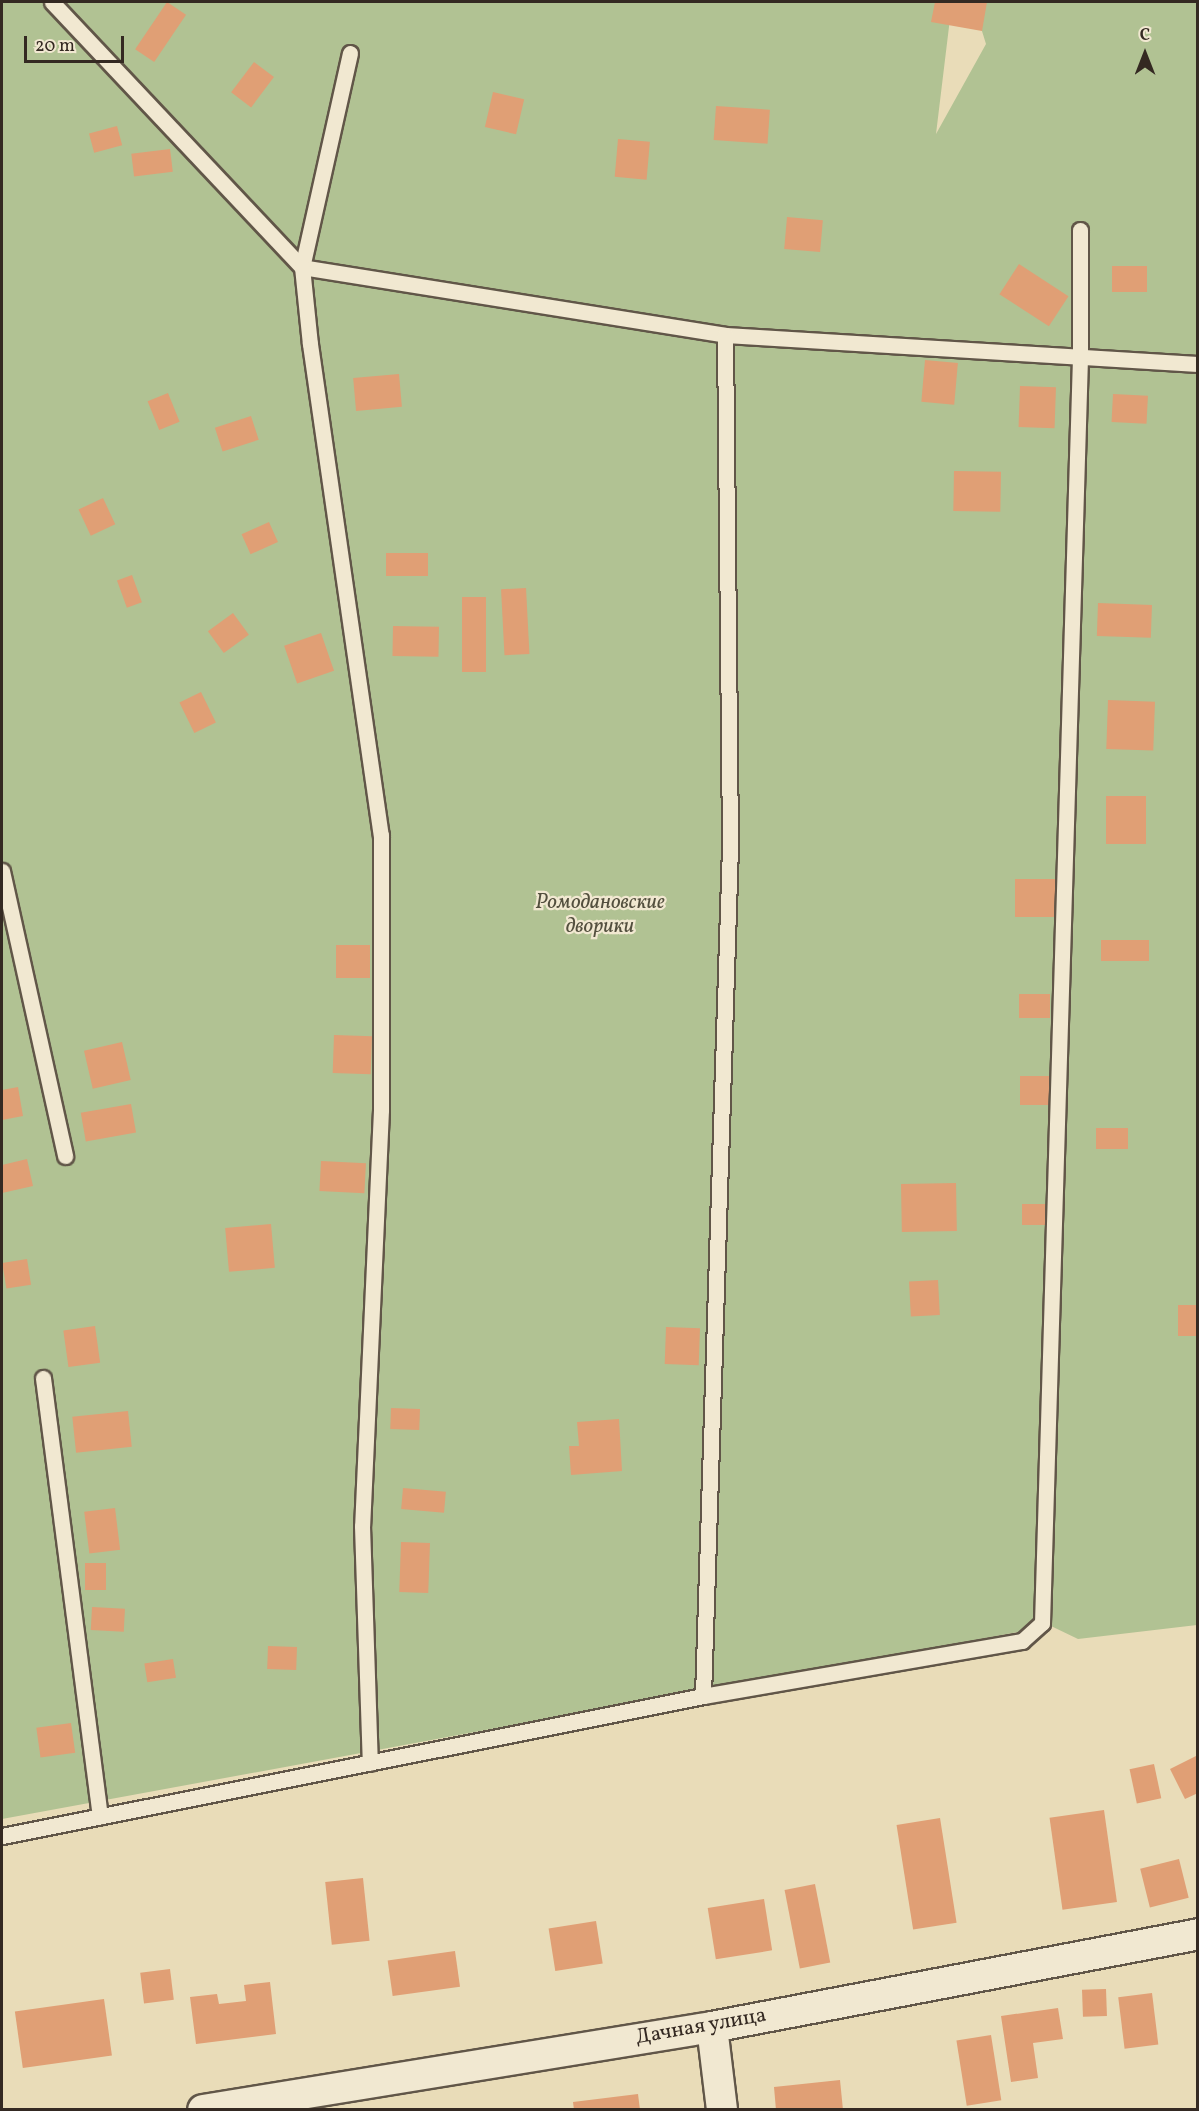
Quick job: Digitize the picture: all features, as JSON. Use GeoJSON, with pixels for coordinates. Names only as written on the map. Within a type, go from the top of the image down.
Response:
{"type":"FeatureCollection","features":[{"type":"Feature","properties":{"kind":"street","name":"Дачная улица"},"geometry":{"type":"LineString","coordinates":[[203,2109],[712,2026],[1197,1934]]}},
{"type":"Feature","properties":{"kind":"street"},"geometry":{"type":"LineString","coordinates":[[712,2026],[722,2109]]}},
{"type":"Feature","properties":{"kind":"lane"},"geometry":{"type":"LineString","coordinates":[[52,2],[302,267],[725,335],[1080,359],[1197,364]]}},
{"type":"Feature","properties":{"kind":"lane"},"geometry":{"type":"LineString","coordinates":[[350,53],[302,267],[310,344],[381,835],[381,1110],[362,1526],[370,1763]]}},
{"type":"Feature","properties":{"kind":"lane"},"geometry":{"type":"LineString","coordinates":[[2,1836],[703,1696],[1022,1641],[1042,1623],[1080,359],[1080,230]]}},
{"type":"Feature","properties":{"kind":"lane"},"geometry":{"type":"LineString","coordinates":[[703,1696],[730,845],[725,335]]}},
{"type":"Feature","properties":{"kind":"lane"},"geometry":{"type":"LineString","coordinates":[[2,871],[65,1156]]}},
{"type":"Feature","properties":{"kind":"lane"},"geometry":{"type":"LineString","coordinates":[[43,1378],[100,1816]]}},
{"type":"Feature","properties":{"kind":"green space","name":"Ромодановские дворики"},"geometry":{"type":"Polygon","coordinates":[[[2,2],[952,2],[936,134],[986,44],[973,2],[1197,2],[1197,1625],[1078,1639],[1051,1626],[2,1819],[2,2]]]}},
{"type":"Feature","properties":{"kind":"building"},"geometry":{"type":"Polygon","coordinates":[[[167,2],[186,15],[154,62],[135,49],[167,2]]]}},
{"type":"Feature","properties":{"kind":"building"},"geometry":{"type":"Polygon","coordinates":[[[935,2],[987,2],[982,31],[931,22],[935,2]]]}},
{"type":"Feature","properties":{"kind":"building"},"geometry":{"type":"Polygon","coordinates":[[[254,62],[274,77],[251,107],[231,92],[254,62]]]}},
{"type":"Feature","properties":{"kind":"building"},"geometry":{"type":"Polygon","coordinates":[[[493,92],[524,99],[516,134],[485,127],[493,92]]]}},
{"type":"Feature","properties":{"kind":"building"},"geometry":{"type":"Polygon","coordinates":[[[716,106],[770,110],[767,144],[714,140],[716,106]]]}},
{"type":"Feature","properties":{"kind":"building"},"geometry":{"type":"Polygon","coordinates":[[[117,126],[122,145],[94,153],[89,134],[117,126]]]}},
{"type":"Feature","properties":{"kind":"building"},"geometry":{"type":"Polygon","coordinates":[[[618,139],[650,142],[647,180],[615,177],[618,139]]]}},
{"type":"Feature","properties":{"kind":"building"},"geometry":{"type":"Polygon","coordinates":[[[170,149],[173,172],[134,177],[131,154],[170,149]]]}},
{"type":"Feature","properties":{"kind":"building"},"geometry":{"type":"Polygon","coordinates":[[[787,217],[823,220],[820,252],[784,249],[787,217]]]}},
{"type":"Feature","properties":{"kind":"building"},"geometry":{"type":"Polygon","coordinates":[[[1019,264],[1068,296],[1049,326],[999,294],[1019,264]]]}},
{"type":"Feature","properties":{"kind":"building"},"geometry":{"type":"Polygon","coordinates":[[[1112,266],[1147,266],[1147,292],[1112,292],[1112,266]]]}},
{"type":"Feature","properties":{"kind":"building"},"geometry":{"type":"Polygon","coordinates":[[[925,360],[958,363],[954,405],[921,402],[925,360]]]}},
{"type":"Feature","properties":{"kind":"building"},"geometry":{"type":"Polygon","coordinates":[[[399,374],[402,407],[356,411],[353,378],[399,374]]]}},
{"type":"Feature","properties":{"kind":"building"},"geometry":{"type":"Polygon","coordinates":[[[1020,386],[1056,387],[1055,428],[1019,427],[1020,386]]]}},
{"type":"Feature","properties":{"kind":"building"},"geometry":{"type":"Polygon","coordinates":[[[168,393],[180,422],[159,430],[148,401],[168,393]]]}},
{"type":"Feature","properties":{"kind":"building"},"geometry":{"type":"Polygon","coordinates":[[[1113,394],[1148,396],[1146,424],[1112,422],[1113,394]]]}},
{"type":"Feature","properties":{"kind":"building"},"geometry":{"type":"Polygon","coordinates":[[[251,416],[259,440],[223,452],[215,428],[251,416]]]}},
{"type":"Feature","properties":{"kind":"building"},"geometry":{"type":"Polygon","coordinates":[[[954,471],[1001,472],[1000,512],[953,511],[954,471]]]}},
{"type":"Feature","properties":{"kind":"building"},"geometry":{"type":"Polygon","coordinates":[[[103,498],[115,524],[91,536],[79,509],[103,498]]]}},
{"type":"Feature","properties":{"kind":"building"},"geometry":{"type":"Polygon","coordinates":[[[269,522],[278,542],[251,554],[242,534],[269,522]]]}},
{"type":"Feature","properties":{"kind":"building"},"geometry":{"type":"Polygon","coordinates":[[[386,553],[428,553],[428,576],[386,576],[386,553]]]}},
{"type":"Feature","properties":{"kind":"building"},"geometry":{"type":"Polygon","coordinates":[[[132,575],[142,602],[127,608],[117,580],[132,575]]]}},
{"type":"Feature","properties":{"kind":"building"},"geometry":{"type":"Polygon","coordinates":[[[526,588],[529,654],[504,655],[501,589],[526,588]]]}},
{"type":"Feature","properties":{"kind":"building"},"geometry":{"type":"Polygon","coordinates":[[[462,597],[486,597],[486,672],[462,672],[462,597]]]}},
{"type":"Feature","properties":{"kind":"building"},"geometry":{"type":"Polygon","coordinates":[[[1098,603],[1152,605],[1151,638],[1097,636],[1098,603]]]}},
{"type":"Feature","properties":{"kind":"building"},"geometry":{"type":"Polygon","coordinates":[[[233,613],[249,635],[224,653],[208,631],[233,613]]]}},
{"type":"Feature","properties":{"kind":"building"},"geometry":{"type":"Polygon","coordinates":[[[393,626],[439,627],[438,657],[392,656],[393,626]]]}},
{"type":"Feature","properties":{"kind":"building"},"geometry":{"type":"Polygon","coordinates":[[[321,633],[334,671],[297,684],[284,646],[321,633]]]}},
{"type":"Feature","properties":{"kind":"building"},"geometry":{"type":"Polygon","coordinates":[[[201,692],[216,723],[194,733],[179,703],[201,692]]]}},
{"type":"Feature","properties":{"kind":"building"},"geometry":{"type":"Polygon","coordinates":[[[1108,700],[1155,702],[1153,751],[1106,749],[1108,700]]]}},
{"type":"Feature","properties":{"kind":"building"},"geometry":{"type":"Polygon","coordinates":[[[1106,796],[1146,796],[1146,844],[1106,844],[1106,796]]]}},
{"type":"Feature","properties":{"kind":"building"},"geometry":{"type":"Polygon","coordinates":[[[1015,879],[1056,879],[1056,917],[1015,917],[1015,879]]]}},
{"type":"Feature","properties":{"kind":"building"},"geometry":{"type":"Polygon","coordinates":[[[1101,940],[1149,940],[1149,961],[1101,961],[1101,940]]]}},
{"type":"Feature","properties":{"kind":"building"},"geometry":{"type":"Polygon","coordinates":[[[336,945],[370,945],[370,978],[336,978],[336,945]]]}},
{"type":"Feature","properties":{"kind":"building"},"geometry":{"type":"Polygon","coordinates":[[[1019,994],[1050,994],[1050,1018],[1019,1018],[1019,994]]]}},
{"type":"Feature","properties":{"kind":"building"},"geometry":{"type":"Polygon","coordinates":[[[334,1035],[372,1036],[371,1074],[333,1073],[334,1035]]]}},
{"type":"Feature","properties":{"kind":"building"},"geometry":{"type":"Polygon","coordinates":[[[122,1042],[131,1080],[93,1089],[84,1051],[122,1042]]]}},
{"type":"Feature","properties":{"kind":"building"},"geometry":{"type":"Polygon","coordinates":[[[1020,1076],[1049,1076],[1049,1105],[1020,1105],[1020,1076]]]}},
{"type":"Feature","properties":{"kind":"building"},"geometry":{"type":"Polygon","coordinates":[[[18,1087],[23,1116],[2,1120],[2,1090],[18,1087]]]}},
{"type":"Feature","properties":{"kind":"building"},"geometry":{"type":"Polygon","coordinates":[[[131,1104],[136,1133],[86,1141],[81,1113],[131,1104]]]}},
{"type":"Feature","properties":{"kind":"building"},"geometry":{"type":"Polygon","coordinates":[[[1096,1128],[1128,1128],[1128,1149],[1096,1149],[1096,1128]]]}},
{"type":"Feature","properties":{"kind":"building"},"geometry":{"type":"Polygon","coordinates":[[[27,1159],[33,1186],[2,1193],[2,1165],[27,1159]]]}},
{"type":"Feature","properties":{"kind":"building"},"geometry":{"type":"Polygon","coordinates":[[[321,1161],[366,1163],[364,1193],[319,1191],[321,1161]]]}},
{"type":"Feature","properties":{"kind":"building"},"geometry":{"type":"Polygon","coordinates":[[[956,1183],[957,1231],[902,1232],[901,1184],[956,1183]]]}},
{"type":"Feature","properties":{"kind":"building"},"geometry":{"type":"Polygon","coordinates":[[[1022,1204],[1048,1204],[1048,1225],[1022,1225],[1022,1204]]]}},
{"type":"Feature","properties":{"kind":"building"},"geometry":{"type":"Polygon","coordinates":[[[271,1224],[275,1268],[229,1272],[225,1228],[271,1224]]]}},
{"type":"Feature","properties":{"kind":"building"},"geometry":{"type":"Polygon","coordinates":[[[27,1259],[31,1285],[6,1289],[2,1263],[27,1259]]]}},
{"type":"Feature","properties":{"kind":"building"},"geometry":{"type":"Polygon","coordinates":[[[938,1280],[940,1315],[911,1316],[909,1282],[938,1280]]]}},
{"type":"Feature","properties":{"kind":"building"},"geometry":{"type":"Polygon","coordinates":[[[1178,1305],[1198,1305],[1198,1336],[1178,1336],[1178,1305]]]}},
{"type":"Feature","properties":{"kind":"building"},"geometry":{"type":"Polygon","coordinates":[[[95,1326],[100,1363],[68,1367],[63,1330],[95,1326]]]}},
{"type":"Feature","properties":{"kind":"building"},"geometry":{"type":"Polygon","coordinates":[[[666,1327],[700,1328],[699,1365],[665,1364],[666,1327]]]}},
{"type":"Feature","properties":{"kind":"building"},"geometry":{"type":"Polygon","coordinates":[[[391,1408],[420,1409],[419,1430],[390,1429],[391,1408]]]}},
{"type":"Feature","properties":{"kind":"building"},"geometry":{"type":"Polygon","coordinates":[[[128,1411],[132,1447],[76,1453],[72,1417],[128,1411]]]}},
{"type":"Feature","properties":{"kind":"building"},"geometry":{"type":"Polygon","coordinates":[[[619,1419],[622,1471],[571,1475],[569,1446],[579,1446],[577,1422],[619,1419]]]}},
{"type":"Feature","properties":{"kind":"building"},"geometry":{"type":"Polygon","coordinates":[[[403,1488],[446,1492],[444,1513],[401,1509],[403,1488]]]}},
{"type":"Feature","properties":{"kind":"building"},"geometry":{"type":"Polygon","coordinates":[[[115,1508],[120,1550],[89,1553],[84,1512],[115,1508]]]}},
{"type":"Feature","properties":{"kind":"building"},"geometry":{"type":"Polygon","coordinates":[[[401,1542],[430,1543],[428,1593],[399,1592],[401,1542]]]}},
{"type":"Feature","properties":{"kind":"building"},"geometry":{"type":"Polygon","coordinates":[[[85,1563],[106,1563],[106,1590],[85,1590],[85,1563]]]}},
{"type":"Feature","properties":{"kind":"building"},"geometry":{"type":"Polygon","coordinates":[[[92,1607],[125,1609],[124,1632],[91,1630],[92,1607]]]}},
{"type":"Feature","properties":{"kind":"building"},"geometry":{"type":"Polygon","coordinates":[[[268,1646],[297,1647],[296,1670],[267,1669],[268,1646]]]}},
{"type":"Feature","properties":{"kind":"building"},"geometry":{"type":"Polygon","coordinates":[[[173,1659],[176,1678],[147,1682],[144,1664],[173,1659]]]}},
{"type":"Feature","properties":{"kind":"building"},"geometry":{"type":"Polygon","coordinates":[[[71,1723],[75,1753],[41,1758],[36,1728],[71,1723]]]}},
{"type":"Feature","properties":{"kind":"building"},"geometry":{"type":"Polygon","coordinates":[[[1196,1756],[1198,1793],[1185,1799],[1170,1769],[1196,1756]]]}},
{"type":"Feature","properties":{"kind":"building"},"geometry":{"type":"Polygon","coordinates":[[[1154,1764],[1161,1798],[1137,1803],[1130,1769],[1154,1764]]]}},
{"type":"Feature","properties":{"kind":"building"},"geometry":{"type":"Polygon","coordinates":[[[1104,1810],[1117,1902],[1062,1910],[1050,1818],[1104,1810]]]}},
{"type":"Feature","properties":{"kind":"building"},"geometry":{"type":"Polygon","coordinates":[[[940,1818],[957,1923],[913,1930],[897,1825],[940,1818]]]}},
{"type":"Feature","properties":{"kind":"building"},"geometry":{"type":"Polygon","coordinates":[[[1179,1859],[1189,1898],[1150,1907],[1140,1869],[1179,1859]]]}},
{"type":"Feature","properties":{"kind":"building"},"geometry":{"type":"Polygon","coordinates":[[[363,1878],[370,1941],[332,1945],[325,1882],[363,1878]]]}},
{"type":"Feature","properties":{"kind":"building"},"geometry":{"type":"Polygon","coordinates":[[[815,1884],[830,1963],[800,1968],[785,1890],[815,1884]]]}},
{"type":"Feature","properties":{"kind":"building"},"geometry":{"type":"Polygon","coordinates":[[[764,1899],[772,1950],[716,1959],[708,1908],[764,1899]]]}},
{"type":"Feature","properties":{"kind":"building"},"geometry":{"type":"Polygon","coordinates":[[[596,1921],[603,1963],[555,1971],[549,1929],[596,1921]]]}},
{"type":"Feature","properties":{"kind":"building"},"geometry":{"type":"Polygon","coordinates":[[[455,1951],[460,1987],[393,1996],[388,1960],[455,1951]]]}},
{"type":"Feature","properties":{"kind":"building"},"geometry":{"type":"Polygon","coordinates":[[[170,1969],[174,2000],[144,2003],[140,1973],[170,1969]]]}},
{"type":"Feature","properties":{"kind":"building"},"geometry":{"type":"Polygon","coordinates":[[[270,1982],[276,2034],[196,2044],[190,1997],[217,1994],[219,2004],[246,2001],[244,1985],[270,1982]]]}},
{"type":"Feature","properties":{"kind":"building"},"geometry":{"type":"Polygon","coordinates":[[[1106,1989],[1107,2016],[1083,2017],[1082,1990],[1106,1989]]]}},
{"type":"Feature","properties":{"kind":"building"},"geometry":{"type":"Polygon","coordinates":[[[1152,1993],[1158,2045],[1125,2049],[1118,1997],[1152,1993]]]}},
{"type":"Feature","properties":{"kind":"building"},"geometry":{"type":"Polygon","coordinates":[[[104,1999],[112,2055],[23,2068],[15,2012],[104,1999]]]}},
{"type":"Feature","properties":{"kind":"building"},"geometry":{"type":"Polygon","coordinates":[[[1058,2008],[1063,2039],[1033,2043],[1038,2078],[1011,2082],[1001,2016],[1058,2008]]]}},
{"type":"Feature","properties":{"kind":"building"},"geometry":{"type":"Polygon","coordinates":[[[991,2035],[1001,2100],[967,2106],[956,2040],[991,2035]]]}},
{"type":"Feature","properties":{"kind":"building"},"geometry":{"type":"Polygon","coordinates":[[[840,2080],[843,2110],[776,2110],[774,2087],[840,2080]]]}},
{"type":"Feature","properties":{"kind":"building"},"geometry":{"type":"Polygon","coordinates":[[[638,2094],[640,2110],[574,2110],[573,2102],[638,2094]]]}}]}
